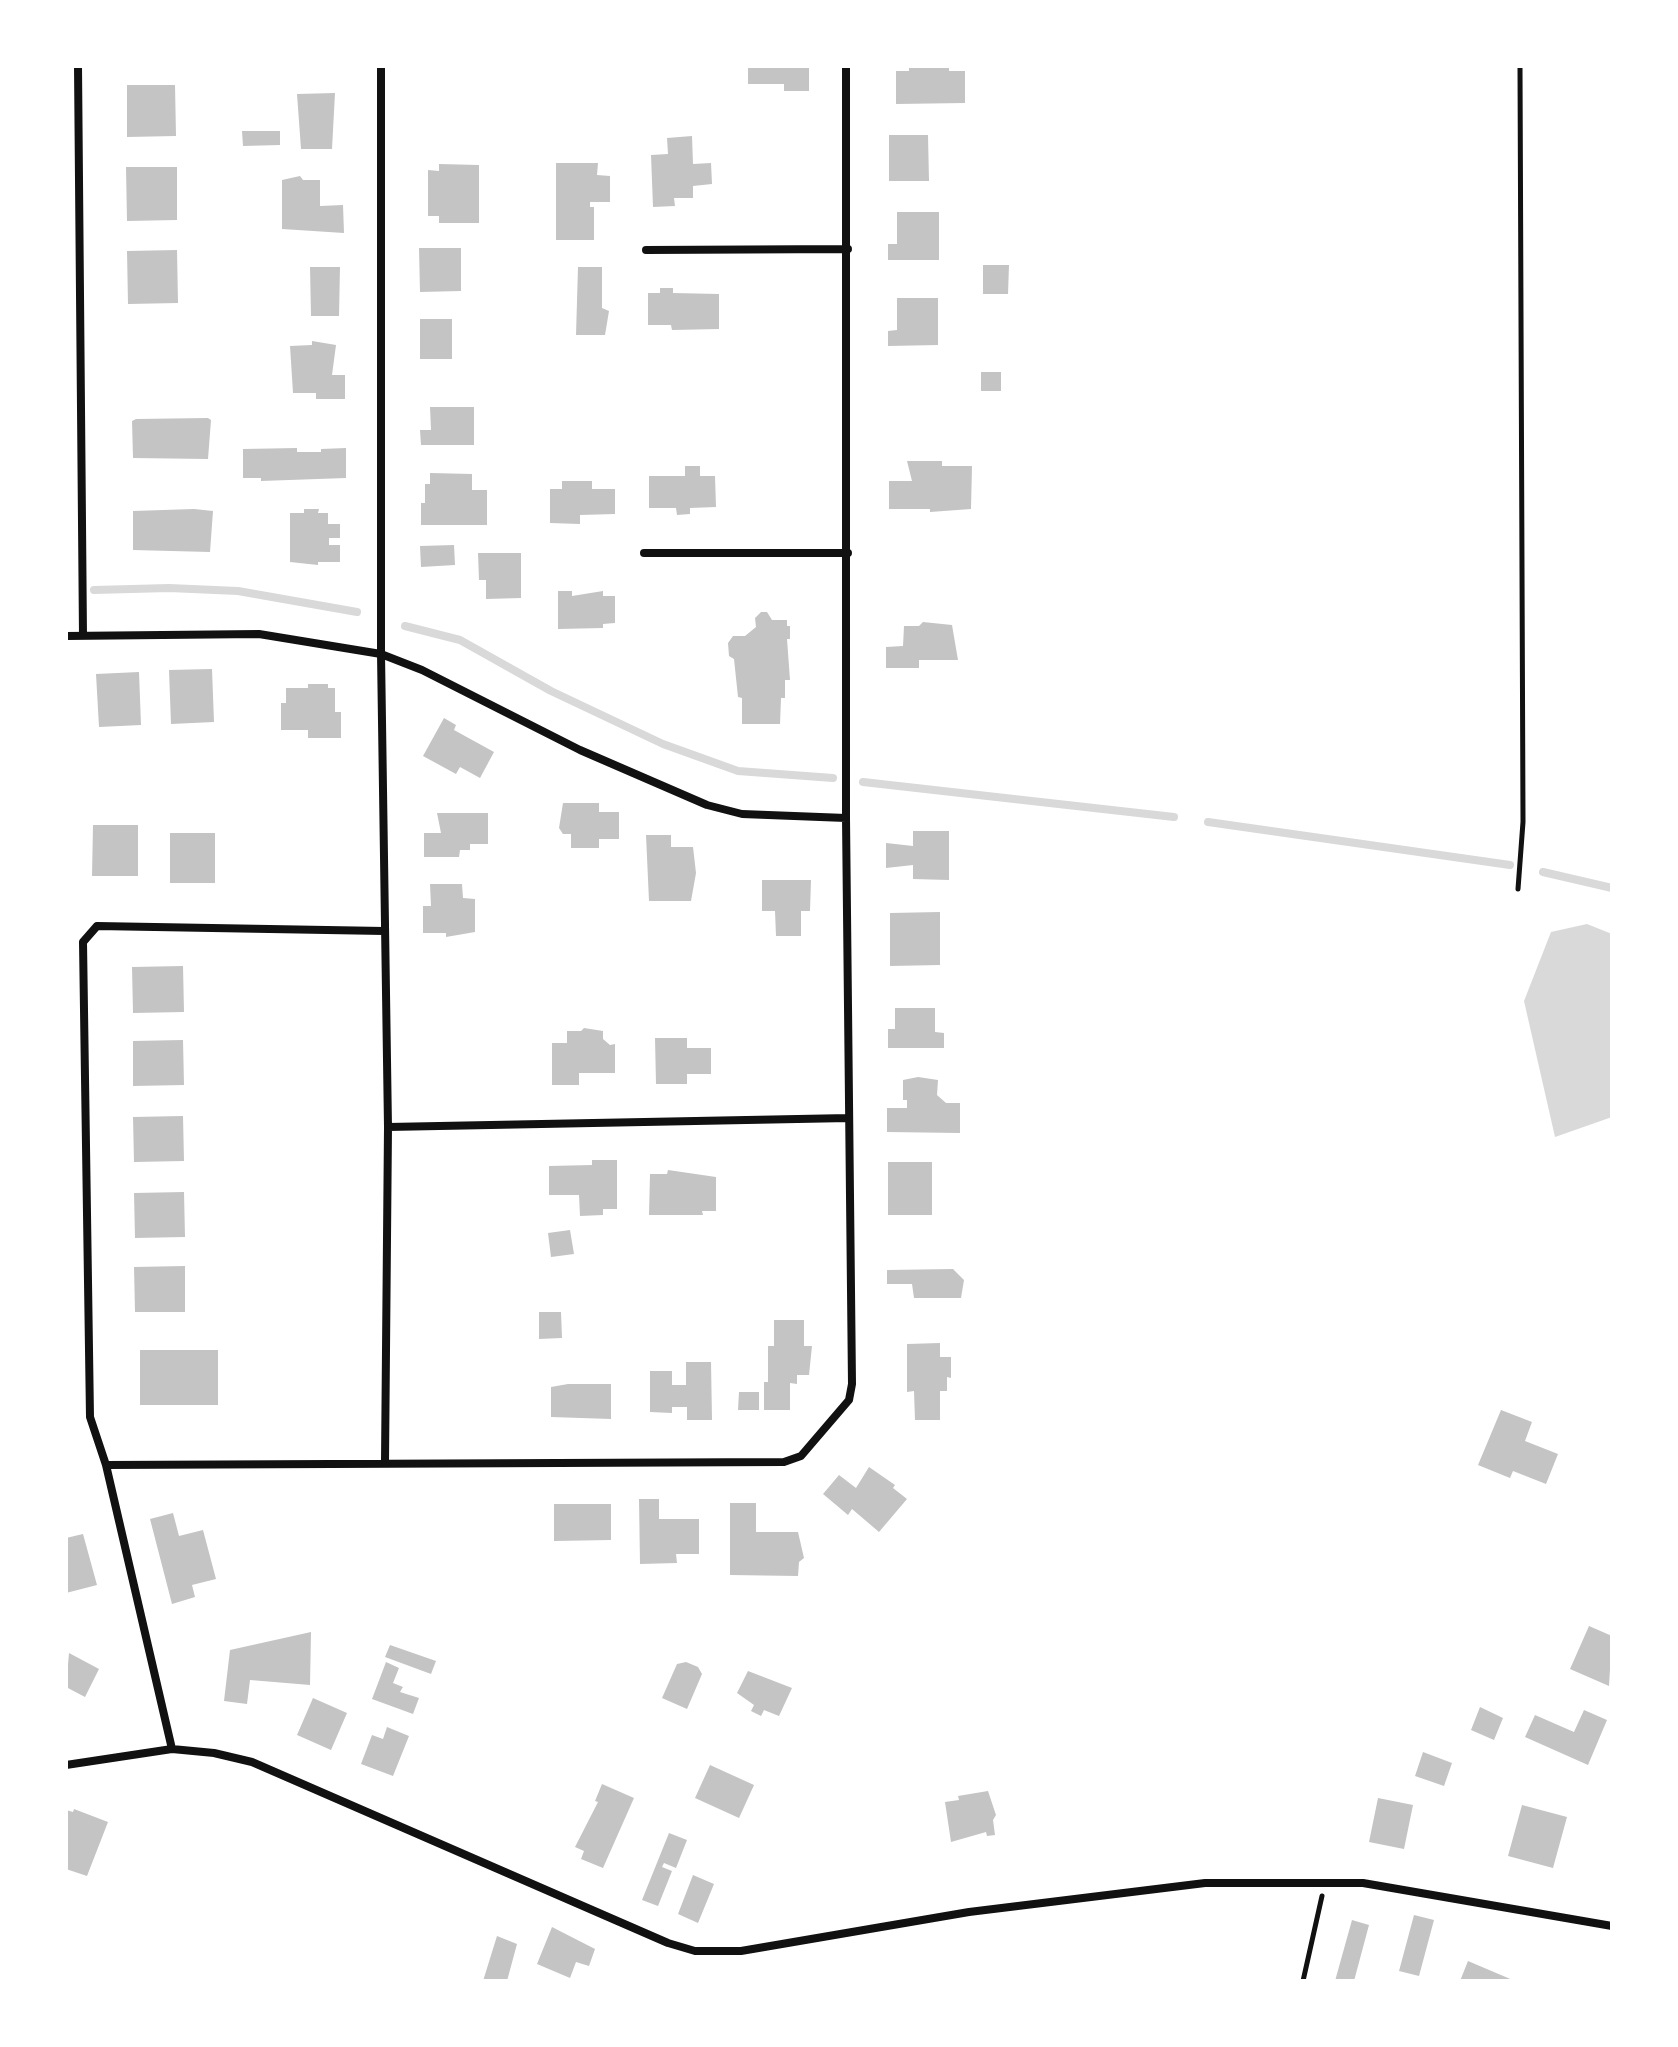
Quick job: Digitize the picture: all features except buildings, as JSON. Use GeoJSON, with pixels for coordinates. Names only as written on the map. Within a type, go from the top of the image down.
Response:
{"type":"FeatureCollection","features":[{"type":"Feature","properties":{"kind":"street"},"geometry":{"type":"LineString","coordinates":[[78,66],[83,636]]}},
{"type":"Feature","properties":{"kind":"street"},"geometry":{"type":"LineString","coordinates":[[381,66],[381,654],[388,1127],[385,1461]]}},
{"type":"Feature","properties":{"kind":"street"},"geometry":{"type":"LineString","coordinates":[[106,1465],[385,1461],[784,1462],[801,1456],[849,1400],[852,1384],[846,818],[846,66]]}},
{"type":"Feature","properties":{"kind":"street"},"geometry":{"type":"LineString","coordinates":[[646,250],[848,249]]}},
{"type":"Feature","properties":{"kind":"street"},"geometry":{"type":"LineString","coordinates":[[644,553],[848,553]]}},
{"type":"Feature","properties":{"kind":"street"},"geometry":{"type":"LineString","coordinates":[[66,636],[259,634],[381,654],[422,670],[580,750],[707,805],[742,814],[846,818]]}},
{"type":"Feature","properties":{"kind":"street"},"geometry":{"type":"LineString","coordinates":[[172,1749],[106,1465],[90,1417],[83,942],[97,926],[384,931]]}},
{"type":"Feature","properties":{"kind":"street"},"geometry":{"type":"LineString","coordinates":[[388,1127],[849,1118]]}},
{"type":"Feature","properties":{"kind":"street"},"geometry":{"type":"LineString","coordinates":[[66,1765],[172,1749],[214,1753],[292,1778],[668,1943],[695,1951],[741,1951],[969,1912],[1205,1883],[1363,1883],[1612,1926]]}},
{"type":"Feature","properties":{"kind":"path"},"geometry":{"type":"LineString","coordinates":[[1518,889],[1523,822],[1520,66]]}},
{"type":"Feature","properties":{"kind":"path"},"geometry":{"type":"LineString","coordinates":[[1303,1981],[1321,1900]]}},
{"type":"Feature","properties":{"kind":"shaded area"},"geometry":{"type":"Polygon","coordinates":[[[1587,924],[1612,934],[1612,1117],[1555,1137],[1524,1001],[1551,932],[1587,924]]]}},
{"type":"Feature","properties":{"kind":"waterway"},"geometry":{"type":"LineString","coordinates":[[94,590],[169,588],[238,591],[357,612]]}},
{"type":"Feature","properties":{"kind":"waterway"},"geometry":{"type":"LineString","coordinates":[[405,626],[460,640],[551,691],[663,744],[738,771],[833,778]]}},
{"type":"Feature","properties":{"kind":"waterway"},"geometry":{"type":"LineString","coordinates":[[863,782],[1174,817]]}},
{"type":"Feature","properties":{"kind":"waterway"},"geometry":{"type":"LineString","coordinates":[[1208,822],[1510,865]]}},
{"type":"Feature","properties":{"kind":"waterway"},"geometry":{"type":"LineString","coordinates":[[1543,872],[1612,888]]}}]}
